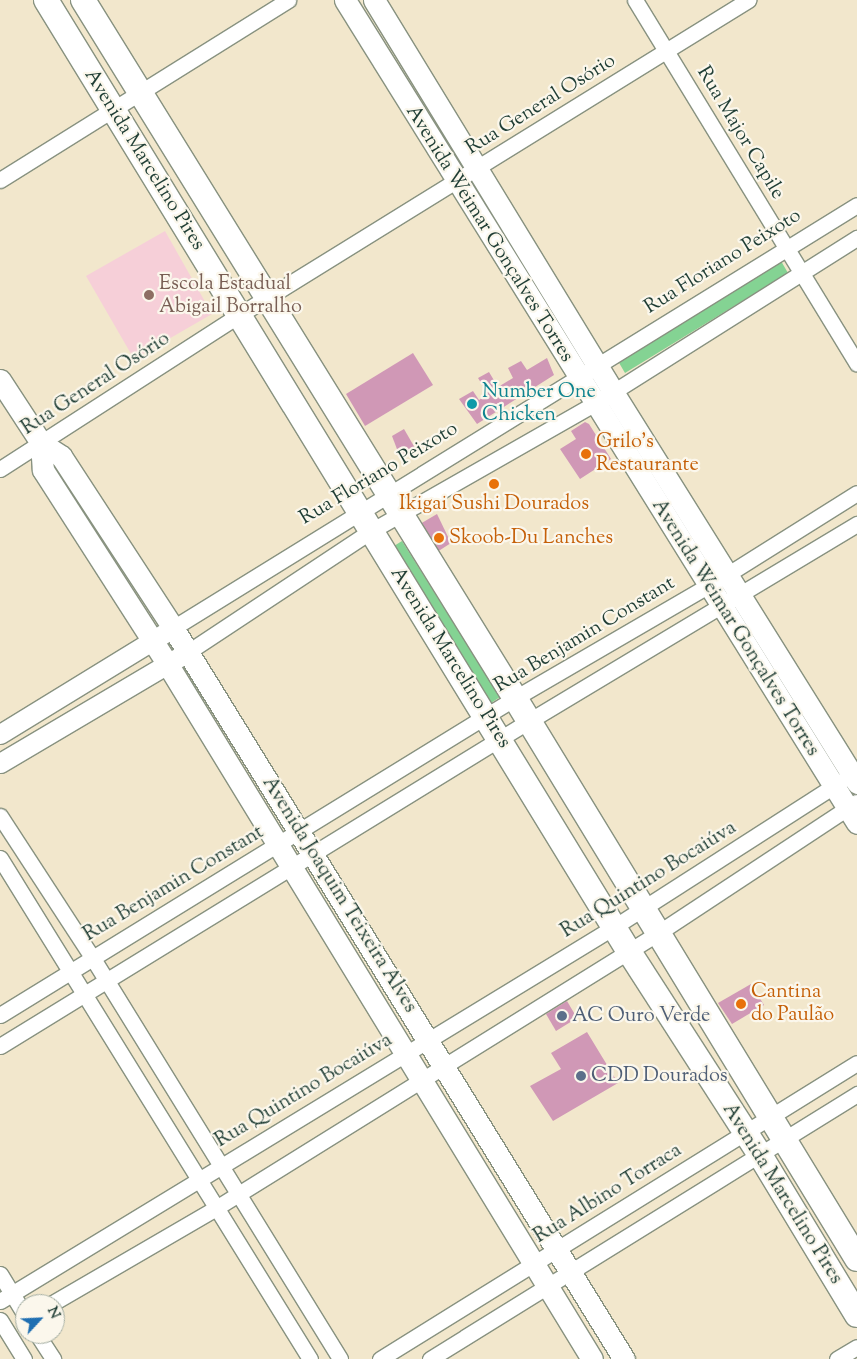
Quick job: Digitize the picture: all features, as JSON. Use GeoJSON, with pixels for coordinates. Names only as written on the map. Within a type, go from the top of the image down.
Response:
{"type":"FeatureCollection","features":[{"type":"Feature","properties":{"kind":"main road","name":"Avenida Marcelino Pires"},"geometry":{"type":"LineString","coordinates":[[46,0],[365,521],[487,716],[628,950],[760,1155],[857,1315]]}},
{"type":"Feature","properties":{"kind":"main road","name":"Avenida Marcelino Pires"},"geometry":{"type":"LineString","coordinates":[[83,0],[266,299],[515,698],[857,1259]]}},
{"type":"Feature","properties":{"kind":"main road","name":"Avenida Weimar Gonçalves Torres"},"geometry":{"type":"LineString","coordinates":[[345,0],[594,404],[834,785],[854,811]]}},
{"type":"Feature","properties":{"kind":"main road","name":"Avenida Weimar Gonçalves Torres"},"geometry":{"type":"LineString","coordinates":[[374,0],[598,368],[855,776]]}},
{"type":"Feature","properties":{"kind":"main road","name":"Avenida Joaquim Teixeira Alves"},"geometry":{"type":"LineString","coordinates":[[0,380],[41,443],[61,456],[173,628],[300,830],[624,1359]]}},
{"type":"Feature","properties":{"kind":"main road","name":"Avenida Joaquim Teixeira Alves"},"geometry":{"type":"LineString","coordinates":[[41,443],[43,470],[168,665],[592,1359]]}},
{"type":"Feature","properties":{"kind":"street"},"geometry":{"type":"LineString","coordinates":[[0,180],[114,111],[140,92],[288,0]]}},
{"type":"Feature","properties":{"kind":"street","name":"Rua Major Capile"},"geometry":{"type":"LineString","coordinates":[[635,0],[785,250],[857,364]]}},
{"type":"Feature","properties":{"kind":"street","name":"Rua General Osório"},"geometry":{"type":"LineString","coordinates":[[0,469],[239,315],[748,0]]}},
{"type":"Feature","properties":{"kind":"street","name":"Rua Floriano Peixoto"},"geometry":{"type":"LineString","coordinates":[[0,763],[188,652],[365,521],[395,504],[579,380],[857,205]]}},
{"type":"Feature","properties":{"kind":"street","name":"Rua Floriano Peixoto"},"geometry":{"type":"LineString","coordinates":[[0,734],[173,628],[395,504],[594,404],[857,238]]}},
{"type":"Feature","properties":{"kind":"street","name":"Rua Benjamin Constant"},"geometry":{"type":"LineString","coordinates":[[0,1015],[92,956],[515,698],[728,574],[857,493]]}},
{"type":"Feature","properties":{"kind":"street"},"geometry":{"type":"LineString","coordinates":[[0,1046],[529,721],[857,524]]}},
{"type":"Feature","properties":{"kind":"street","name":"Rua Quintino Bocaiúva"},"geometry":{"type":"LineString","coordinates":[[6,1298],[219,1166],[614,927],[834,785],[855,776]]}},
{"type":"Feature","properties":{"kind":"street"},"geometry":{"type":"LineString","coordinates":[[65,1296],[216,1208],[444,1064],[854,811]]}},
{"type":"Feature","properties":{"kind":"street"},"geometry":{"type":"LineString","coordinates":[[0,816],[92,956],[219,1166],[340,1359]]}},
{"type":"Feature","properties":{"kind":"street"},"geometry":{"type":"LineString","coordinates":[[0,858],[83,995],[310,1359]]}},
{"type":"Feature","properties":{"kind":"street","name":"Rua Albino Torraca"},"geometry":{"type":"LineString","coordinates":[[380,1359],[857,1063]]}},
{"type":"Feature","properties":{"kind":"street"},"geometry":{"type":"LineString","coordinates":[[430,1359],[857,1094]]}},
{"type":"Feature","properties":{"kind":"street"},"geometry":{"type":"LineString","coordinates":[[0,1274],[6,1298]]}},
{"type":"Feature","properties":{"kind":"street"},"geometry":{"type":"LineString","coordinates":[[15,1323],[2,1328],[24,1359]]}},
{"type":"Feature","properties":{"kind":"street"},"geometry":{"type":"LineString","coordinates":[[43,1344],[53,1359]]}},
{"type":"Feature","properties":{"kind":"street"},"geometry":{"type":"LineString","coordinates":[[837,1359],[857,1347]]}},
{"type":"Feature","properties":{"kind":"shaded area","name":"Escola Estadual Abigail Borralho"},"geometry":{"type":"Polygon","coordinates":[[[165,231],[212,314],[134,359],[86,276],[165,231]]]}},
{"type":"Feature","properties":{"kind":"green space"},"geometry":{"type":"Polygon","coordinates":[[[781,261],[788,273],[625,373],[618,361],[781,261]]]}},
{"type":"Feature","properties":{"kind":"green space"},"geometry":{"type":"Polygon","coordinates":[[[402,541],[500,697],[491,703],[394,546],[402,541]]]}},
{"type":"Feature","properties":{"kind":"building"},"geometry":{"type":"Polygon","coordinates":[[[413,353],[433,385],[365,426],[346,394],[413,353]]]}},
{"type":"Feature","properties":{"kind":"building"},"geometry":{"type":"Polygon","coordinates":[[[547,358],[554,375],[477,424],[459,399],[473,391],[479,400],[488,394],[478,378],[489,372],[498,387],[513,378],[508,368],[521,361],[527,370],[547,358]]]}},
{"type":"Feature","properties":{"kind":"building","name":"Grilo's Restaurante"},"geometry":{"type":"Polygon","coordinates":[[[585,422],[589,424],[611,459],[580,479],[560,449],[576,439],[571,431],[585,422]]]}},
{"type":"Feature","properties":{"kind":"building"},"geometry":{"type":"Polygon","coordinates":[[[404,429],[415,448],[400,457],[392,436],[404,429]]]}},
{"type":"Feature","properties":{"kind":"building","name":"Skoob-Du Lanches"},"geometry":{"type":"Polygon","coordinates":[[[437,514],[451,543],[437,552],[420,524],[437,514]]]}},
{"type":"Feature","properties":{"kind":"building","name":"Cantina do Paulão"},"geometry":{"type":"Polygon","coordinates":[[[751,984],[764,1005],[732,1024],[718,1003],[751,984]]]}},
{"type":"Feature","properties":{"kind":"building","name":"AC Ouro Verde"},"geometry":{"type":"Polygon","coordinates":[[[567,1001],[577,1018],[556,1031],[546,1014],[567,1001]]]}},
{"type":"Feature","properties":{"kind":"building","name":"CDD Dourados"},"geometry":{"type":"Polygon","coordinates":[[[587,1032],[618,1083],[553,1121],[530,1086],[561,1069],[551,1053],[587,1032]]]}},
{"type":"Feature","properties":{"kind":"place","name":"Escola Estadual Abigail Borralho"},"geometry":{"type":"Point","coordinates":[149,295]}},
{"type":"Feature","properties":{"kind":"place","name":"Number One Chicken"},"geometry":{"type":"Point","coordinates":[472,404]}},
{"type":"Feature","properties":{"kind":"place","name":"Grilo's Restaurante"},"geometry":{"type":"Point","coordinates":[586,454]}},
{"type":"Feature","properties":{"kind":"place","name":"Ikigai Sushi Dourados"},"geometry":{"type":"Point","coordinates":[494,484]}},
{"type":"Feature","properties":{"kind":"place","name":"Skoob-Du Lanches"},"geometry":{"type":"Point","coordinates":[439,538]}},
{"type":"Feature","properties":{"kind":"place","name":"Cantina do Paulão"},"geometry":{"type":"Point","coordinates":[741,1004]}},
{"type":"Feature","properties":{"kind":"place","name":"AC Ouro Verde"},"geometry":{"type":"Point","coordinates":[562,1016]}},
{"type":"Feature","properties":{"kind":"place","name":"CDD Dourados"},"geometry":{"type":"Point","coordinates":[581,1076]}}]}
